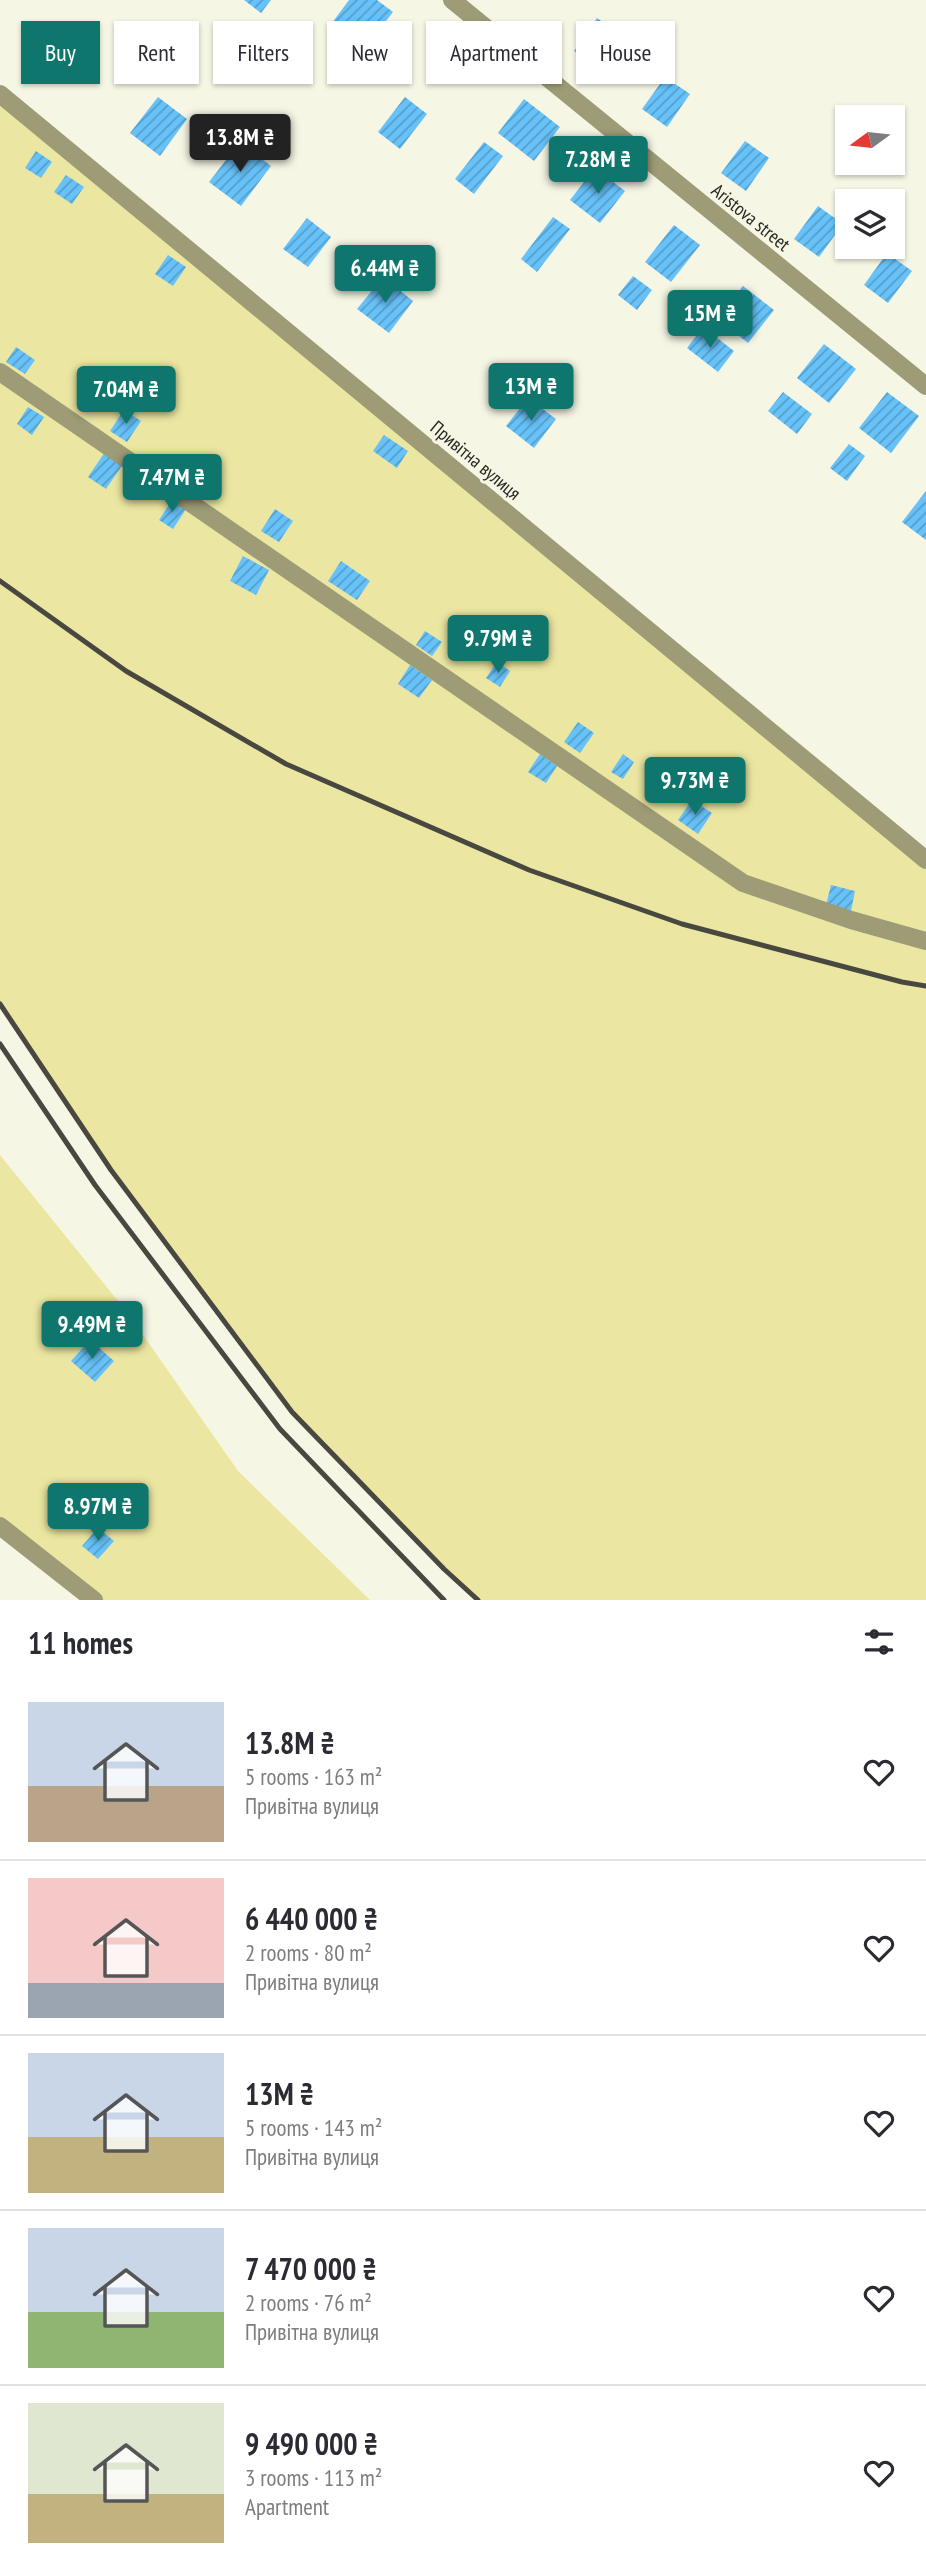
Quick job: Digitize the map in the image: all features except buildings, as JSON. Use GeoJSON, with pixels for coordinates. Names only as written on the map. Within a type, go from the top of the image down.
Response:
{"type":"FeatureCollection","features":[{"type":"Feature","properties":{"kind":"street","name":"Aristova street"},"geometry":{"type":"LineString","coordinates":[[452,0],[926,386]]}},
{"type":"Feature","properties":{"kind":"street","name":"Привітна вулиця"},"geometry":{"type":"LineString","coordinates":[[0,94],[926,859]]}},
{"type":"Feature","properties":{"kind":"street"},"geometry":{"type":"LineString","coordinates":[[0,372],[743,883],[851,920],[926,941]]}},
{"type":"Feature","properties":{"kind":"street"},"geometry":{"type":"LineString","coordinates":[[0,1526],[94,1600]]}},
{"type":"Feature","properties":{"kind":"shaded area"},"geometry":{"type":"Polygon","coordinates":[[[0,94],[926,860],[926,1600],[478,1600],[444,1569],[292,1412],[111,1170],[0,1004],[0,94]]]}},
{"type":"Feature","properties":{"kind":"shaded area"},"geometry":{"type":"Polygon","coordinates":[[[0,1155],[127,1312],[238,1471],[370,1600],[94,1600],[0,1526],[0,1155]]]}},
{"type":"Feature","properties":{"kind":"railway"},"geometry":{"type":"LineString","coordinates":[[0,581],[126,671],[286,764],[529,870],[682,924],[926,986]]}},
{"type":"Feature","properties":{"kind":"railway"},"geometry":{"type":"LineString","coordinates":[[0,1004],[111,1170],[292,1412],[444,1569],[478,1600]]}},
{"type":"Feature","properties":{"kind":"railway"},"geometry":{"type":"LineString","coordinates":[[0,1044],[95,1185],[280,1429],[444,1600]]}}]}
